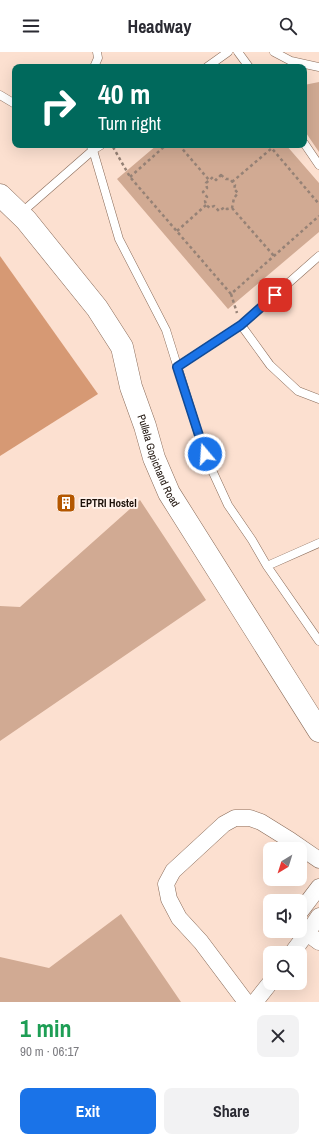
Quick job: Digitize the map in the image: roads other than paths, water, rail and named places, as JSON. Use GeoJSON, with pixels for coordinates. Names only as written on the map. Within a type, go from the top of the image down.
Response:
{"type":"FeatureCollection","features":[{"type":"Feature","properties":{"kind":"street","name":"Pullela Gopichand Road"},"geometry":{"type":"LineString","coordinates":[[0,181],[104,301],[133,344],[142,387],[156,426],[164,456],[178,489],[319,713]]}},
{"type":"Feature","properties":{"kind":"street","name":"Pullela Gopichand Road"},"geometry":{"type":"LineString","coordinates":[[0,196],[24,210],[97,308],[122,347],[131,387],[145,426],[154,458],[169,493],[319,731]]}},
{"type":"Feature","properties":{"kind":"street"},"geometry":{"type":"LineString","coordinates":[[246,1002],[201,942],[179,918],[169,900],[166,884],[179,866],[224,824],[235,818],[250,818],[261,822],[319,860]]}},
{"type":"Feature","properties":{"kind":"street"},"geometry":{"type":"LineString","coordinates":[[307,903],[319,887]]}},
{"type":"Feature","properties":{"kind":"street"},"geometry":{"type":"LineString","coordinates":[[298,946],[312,928]]}},
{"type":"Feature","properties":{"kind":"street"},"geometry":{"type":"LineString","coordinates":[[256,1002],[264,990]]}},
{"type":"Feature","properties":{"kind":"lane"},"geometry":{"type":"LineString","coordinates":[[95,64],[98,58],[97,52]]}},
{"type":"Feature","properties":{"kind":"lane"},"geometry":{"type":"LineString","coordinates":[[211,64],[228,52]]}},
{"type":"Feature","properties":{"kind":"lane"},"geometry":{"type":"LineString","coordinates":[[238,52],[247,64]]}},
{"type":"Feature","properties":{"kind":"lane"},"geometry":{"type":"LineString","coordinates":[[274,52],[291,61],[305,64]]}},
{"type":"Feature","properties":{"kind":"lane"},"geometry":{"type":"LineString","coordinates":[[307,64],[319,67]]}},
{"type":"Feature","properties":{"kind":"lane"},"geometry":{"type":"LineString","coordinates":[[0,95],[12,102]]}},
{"type":"Feature","properties":{"kind":"lane"},"geometry":{"type":"LineString","coordinates":[[307,147],[319,165]]}},
{"type":"Feature","properties":{"kind":"lane"},"geometry":{"type":"LineString","coordinates":[[24,210],[91,148],[119,239],[166,330],[205,454],[228,505],[252,540],[267,566],[319,641]]}},
{"type":"Feature","properties":{"kind":"lane"},"geometry":{"type":"LineString","coordinates":[[177,367],[241,325],[319,256]]}},
{"type":"Feature","properties":{"kind":"lane"},"geometry":{"type":"LineString","coordinates":[[241,325],[270,365],[298,391],[319,399]]}},
{"type":"Feature","properties":{"kind":"lane"},"geometry":{"type":"LineString","coordinates":[[267,566],[319,543]]}},
{"type":"Feature","properties":{"kind":"place","name":"EPTRI Hostel"},"geometry":{"type":"Point","coordinates":[66,503]}}]}
